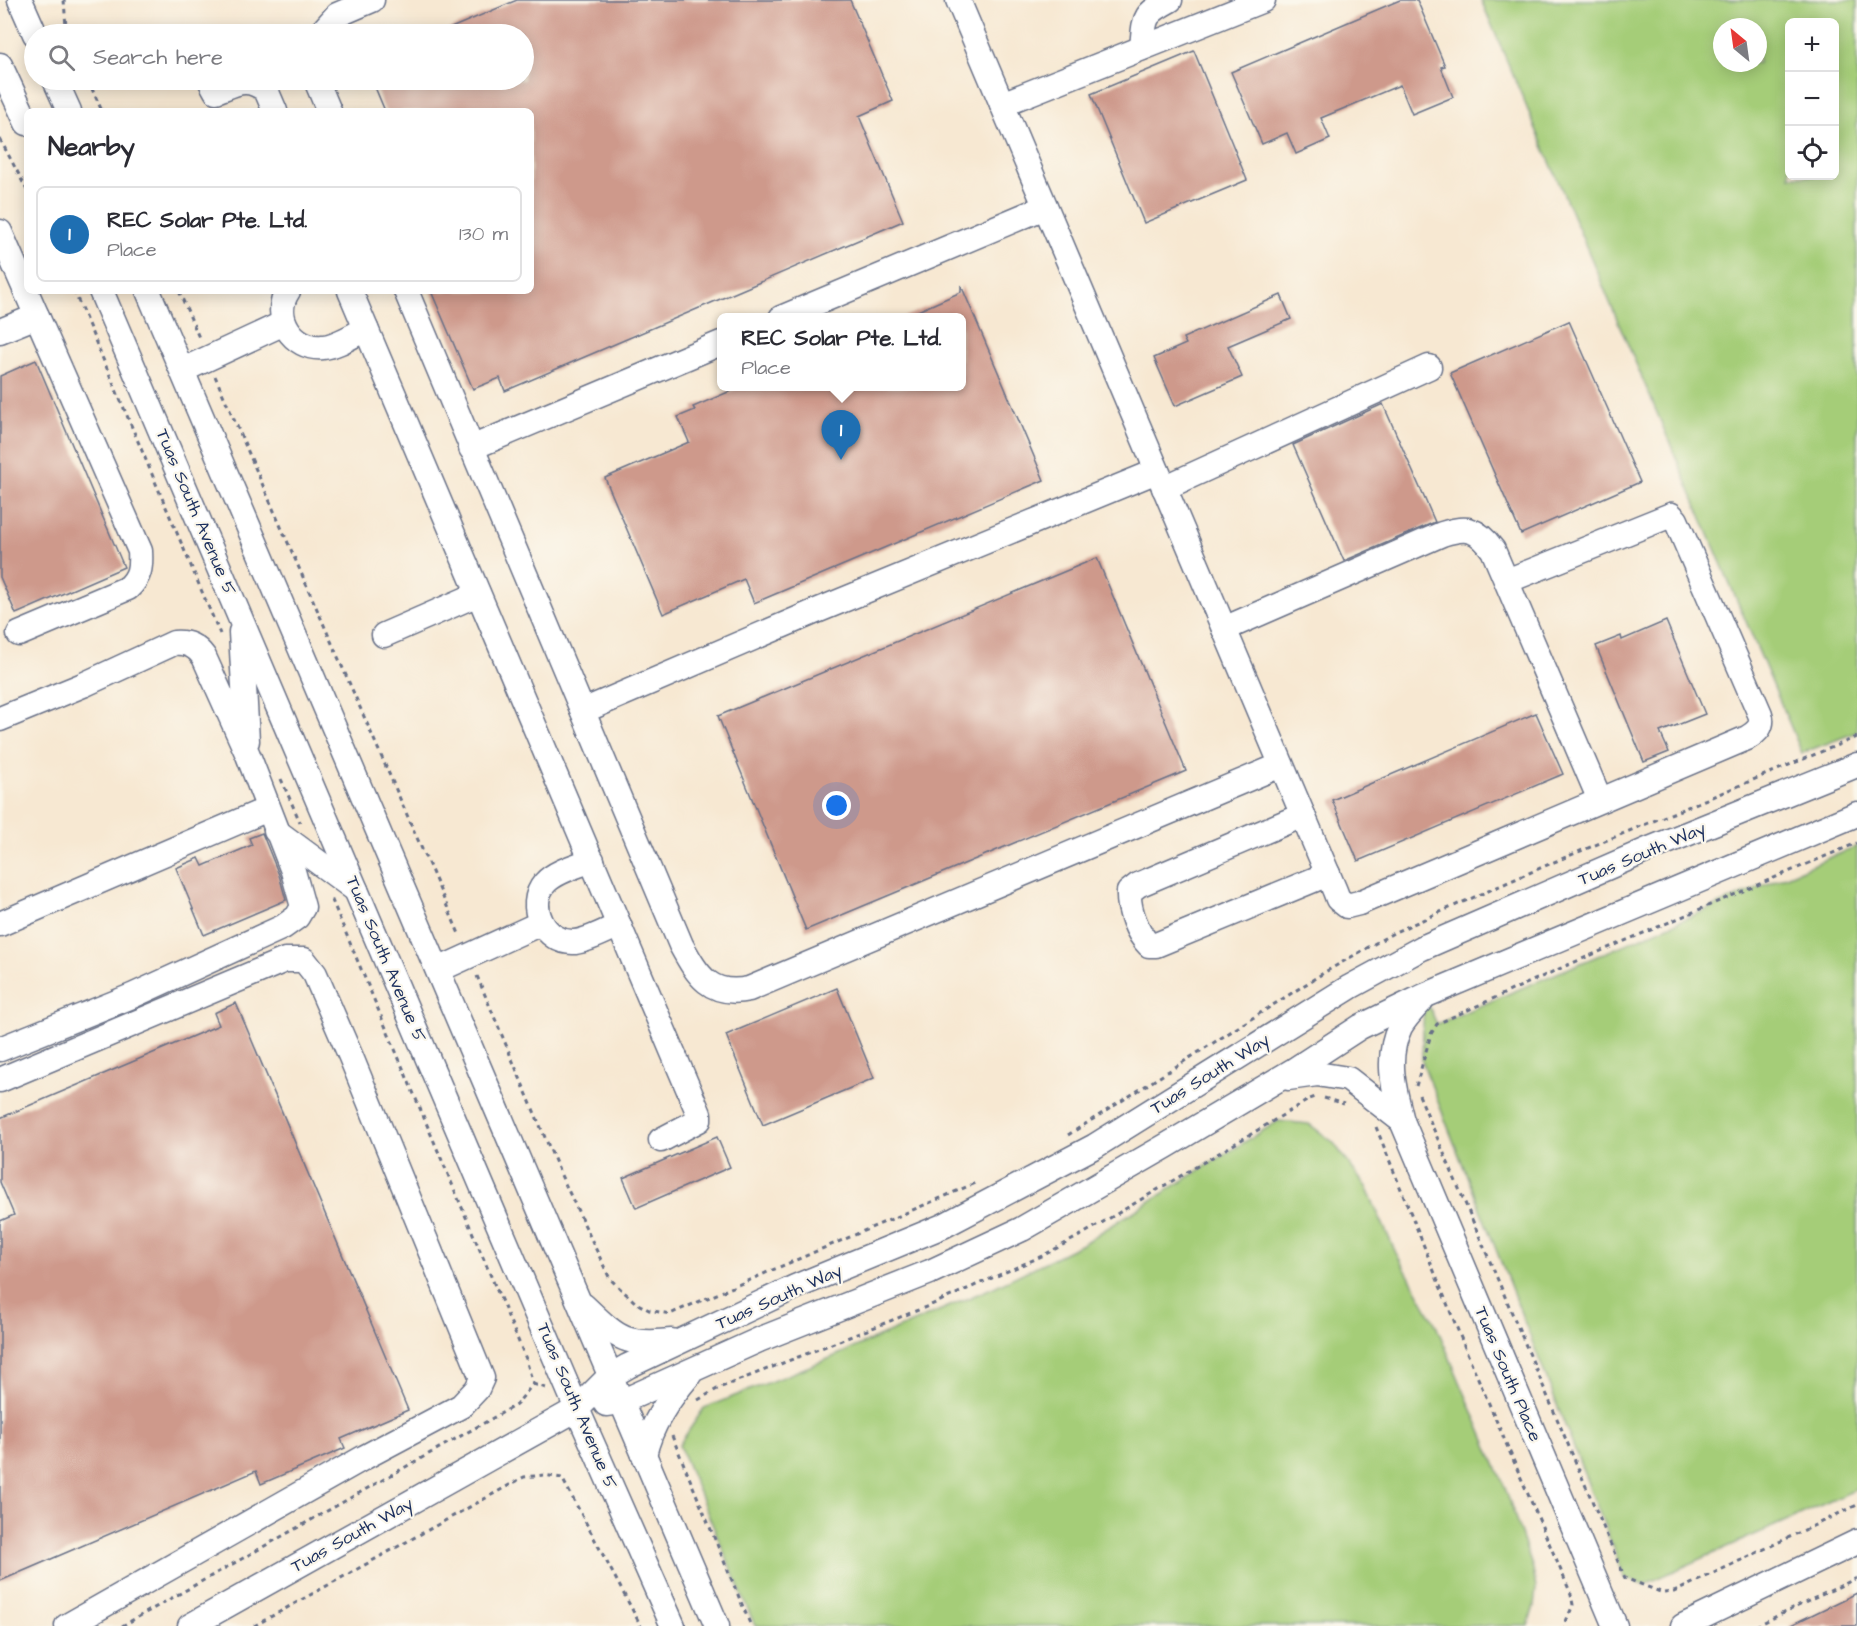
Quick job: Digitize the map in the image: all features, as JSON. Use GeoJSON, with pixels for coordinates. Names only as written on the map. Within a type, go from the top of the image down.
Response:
{"type":"FeatureCollection","features":[{"type":"Feature","properties":{"kind":"street"},"geometry":{"type":"LineString","coordinates":[[327,24],[337,15],[372,0]]}},
{"type":"Feature","properties":{"kind":"street"},"geometry":{"type":"LineString","coordinates":[[958,0],[1338,899],[1347,906],[1747,738],[1759,729],[1760,714],[1676,520],[1671,515],[1507,581]]}},
{"type":"Feature","properties":{"kind":"street"},"geometry":{"type":"LineString","coordinates":[[1142,48],[1144,19],[1150,12],[1170,0]]}},
{"type":"Feature","properties":{"kind":"street"},"geometry":{"type":"LineString","coordinates":[[1002,104],[1263,0]]}},
{"type":"Feature","properties":{"kind":"street"},"geometry":{"type":"LineString","coordinates":[[0,64],[24,116]]}},
{"type":"Feature","properties":{"kind":"street"},"geometry":{"type":"LineString","coordinates":[[60,90],[68,108]]}},
{"type":"Feature","properties":{"kind":"street"},"geometry":{"type":"LineString","coordinates":[[320,90],[328,108]]}},
{"type":"Feature","properties":{"kind":"street"},"geometry":{"type":"LineString","coordinates":[[793,313],[1045,207]]}},
{"type":"Feature","properties":{"kind":"street"},"geometry":{"type":"LineString","coordinates":[[0,232],[24,286]]}},
{"type":"Feature","properties":{"kind":"street"},"geometry":{"type":"LineString","coordinates":[[19,634],[128,588],[139,574],[141,567],[140,551],[27,294]]}},
{"type":"Feature","properties":{"kind":"street","name":"Tuas South Avenue 5"},"geometry":{"type":"LineString","coordinates":[[103,294],[577,1409],[673,1626]]}},
{"type":"Feature","properties":{"kind":"street"},"geometry":{"type":"LineString","coordinates":[[149,294],[717,1626]]}},
{"type":"Feature","properties":{"kind":"street"},"geometry":{"type":"LineString","coordinates":[[286,294],[281,310],[284,323],[290,335],[300,343],[313,347],[326,347],[366,329]]}},
{"type":"Feature","properties":{"kind":"street"},"geometry":{"type":"LineString","coordinates":[[351,294],[699,1114],[699,1120],[661,1140]]}},
{"type":"Feature","properties":{"kind":"street"},"geometry":{"type":"LineString","coordinates":[[407,294],[681,945],[694,969],[705,981],[718,989],[734,992],[750,989],[1281,765]]}},
{"type":"Feature","properties":{"kind":"street"},"geometry":{"type":"LineString","coordinates":[[0,331],[37,316]]}},
{"type":"Feature","properties":{"kind":"street"},"geometry":{"type":"LineString","coordinates":[[183,370],[284,323]]}},
{"type":"Feature","properties":{"kind":"street"},"geometry":{"type":"LineString","coordinates":[[471,448],[717,345]]}},
{"type":"Feature","properties":{"kind":"street"},"geometry":{"type":"LineString","coordinates":[[583,711],[814,612],[1161,479],[1429,367]]}},
{"type":"Feature","properties":{"kind":"street"},"geometry":{"type":"LineString","coordinates":[[1224,629],[1455,530],[1480,533],[1493,550],[1507,581],[1600,800]]}},
{"type":"Feature","properties":{"kind":"street"},"geometry":{"type":"LineString","coordinates":[[384,635],[478,594]]}},
{"type":"Feature","properties":{"kind":"street"},"geometry":{"type":"LineString","coordinates":[[240,615],[248,755]]}},
{"type":"Feature","properties":{"kind":"street"},"geometry":{"type":"LineString","coordinates":[[0,719],[83,685],[174,643],[197,648],[204,657],[248,755],[303,908],[297,917],[283,927],[132,996],[0,1049]]}},
{"type":"Feature","properties":{"kind":"street","name":"Tuas South Way"},"geometry":{"type":"LineString","coordinates":[[190,1626],[577,1409],[609,1377],[795,1287],[943,1226],[1065,1162],[1106,1139],[1350,987],[1422,948],[1652,848],[1857,765]]}},
{"type":"Feature","properties":{"kind":"street","name":"Tuas South Way"},"geometry":{"type":"LineString","coordinates":[[577,1409],[621,1402],[761,1339],[930,1272],[1022,1228],[1166,1146],[1360,1027],[1424,996],[1857,814]]}},
{"type":"Feature","properties":{"kind":"street"},"geometry":{"type":"LineString","coordinates":[[1303,815],[1138,885],[1129,892],[1128,900],[1135,922],[1144,940],[1149,945],[1156,945],[1328,874]]}},
{"type":"Feature","properties":{"kind":"street"},"geometry":{"type":"LineString","coordinates":[[272,820],[358,891]]}},
{"type":"Feature","properties":{"kind":"street"},"geometry":{"type":"LineString","coordinates":[[0,924],[272,820]]}},
{"type":"Feature","properties":{"kind":"street"},"geometry":{"type":"LineString","coordinates":[[592,860],[555,875],[545,883],[537,902],[537,912],[541,923],[555,938],[574,942],[619,926]]}},
{"type":"Feature","properties":{"kind":"street"},"geometry":{"type":"LineString","coordinates":[[438,970],[541,923]]}},
{"type":"Feature","properties":{"kind":"street"},"geometry":{"type":"LineString","coordinates":[[0,1080],[285,960],[304,960],[315,974],[351,1057],[482,1378],[477,1389],[461,1406],[365,1457],[67,1626]]}},
{"type":"Feature","properties":{"kind":"street","name":"Tuas South Place"},"geometry":{"type":"LineString","coordinates":[[1424,996],[1401,1026],[1391,1053],[1392,1082],[1402,1121],[1615,1626]]}},
{"type":"Feature","properties":{"kind":"street","name":"Tuas South Place"},"geometry":{"type":"LineString","coordinates":[[1278,1079],[1317,1074],[1348,1078],[1402,1121]]}},
{"type":"Feature","properties":{"kind":"street"},"geometry":{"type":"LineString","coordinates":[[578,1301],[626,1341],[654,1342],[687,1339]]}},
{"type":"Feature","properties":{"kind":"street"},"geometry":{"type":"LineString","coordinates":[[644,1455],[648,1438],[659,1414],[692,1371]]}},
{"type":"Feature","properties":{"kind":"street"},"geometry":{"type":"LineString","coordinates":[[1683,1626],[1857,1542]]}},
{"type":"Feature","properties":{"kind":"path"},"geometry":{"type":"LineString","coordinates":[[64,0],[66,24]]}},
{"type":"Feature","properties":{"kind":"path"},"geometry":{"type":"LineString","coordinates":[[93,90],[101,108]]}},
{"type":"Feature","properties":{"kind":"path"},"geometry":{"type":"LineString","coordinates":[[0,139],[24,184]]}},
{"type":"Feature","properties":{"kind":"path"},"geometry":{"type":"LineString","coordinates":[[180,294],[560,1173],[610,1279],[636,1303]]}},
{"type":"Feature","properties":{"kind":"path"},"geometry":{"type":"LineString","coordinates":[[1857,843],[1570,964],[1437,1024],[1431,1034],[1416,1088],[1625,1578],[1663,1593],[1674,1592],[1857,1505]]}},
{"type":"Feature","properties":{"kind":"path"},"geometry":{"type":"LineString","coordinates":[[692,1405],[719,1388],[931,1305],[1042,1257],[1310,1099],[1318,1096],[1349,1106]]}},
{"type":"Feature","properties":{"kind":"path"},"geometry":{"type":"LineString","coordinates":[[1372,1119],[1465,1348],[1571,1594],[1573,1605],[1564,1626]]}},
{"type":"Feature","properties":{"kind":"path"},"geometry":{"type":"LineString","coordinates":[[532,1379],[533,1384]]}},
{"type":"Feature","properties":{"kind":"path"},"geometry":{"type":"LineString","coordinates":[[533,1384],[550,1389]]}},
{"type":"Feature","properties":{"kind":"path"},"geometry":{"type":"LineString","coordinates":[[122,1626],[516,1405],[533,1384]]}},
{"type":"Feature","properties":{"kind":"path"},"geometry":{"type":"LineString","coordinates":[[676,1428],[672,1436],[751,1626]]}},
{"type":"Feature","properties":{"kind":"path"},"geometry":{"type":"LineString","coordinates":[[254,1626],[524,1478],[544,1476],[562,1478],[641,1626]]}},
{"type":"Feature","properties":{"kind":"path"},"geometry":{"type":"LineString","coordinates":[[1756,1626],[1857,1578]]}},
{"type":"Feature","properties":{"kind":"green space"},"geometry":{"type":"Polygon","coordinates":[[[1481,0],[1857,0],[1857,732],[1802,753],[1481,0]]]}},
{"type":"Feature","properties":{"kind":"green space"},"geometry":{"type":"Polygon","coordinates":[[[1857,846],[1857,1489],[1643,1585],[1625,1578],[1422,1061],[1424,996],[1437,1024],[1857,846]]]}},
{"type":"Feature","properties":{"kind":"green space"},"geometry":{"type":"Polygon","coordinates":[[[1278,1121],[1309,1124],[1333,1142],[1366,1187],[1396,1253],[1435,1323],[1504,1485],[1533,1569],[1536,1589],[1528,1626],[755,1626],[679,1445],[704,1408],[828,1359],[994,1287],[1082,1244],[1278,1121]]]}},
{"type":"Feature","properties":{"kind":"building"},"geometry":{"type":"Polygon","coordinates":[[[517,0],[850,0],[893,101],[859,116],[903,221],[505,391],[500,378],[473,389],[432,294],[534,294],[534,108],[384,108],[376,90],[534,90],[534,24],[461,24],[517,0]]]}},
{"type":"Feature","properties":{"kind":"building"},"geometry":{"type":"Polygon","coordinates":[[[1400,0],[1417,0],[1445,66],[1441,67],[1453,97],[1412,114],[1400,85],[1321,118],[1330,139],[1296,154],[1287,133],[1262,144],[1231,72],[1400,0]]]}},
{"type":"Feature","properties":{"kind":"building"},"geometry":{"type":"Polygon","coordinates":[[[1194,51],[1247,180],[1144,223],[1091,94],[1194,51]]]}},
{"type":"Feature","properties":{"kind":"building"},"geometry":{"type":"Polygon","coordinates":[[[961,285],[1044,480],[754,603],[744,579],[663,614],[605,478],[689,442],[678,417],[695,410],[693,407],[731,391],[966,391],[966,313],[913,313],[961,292],[961,285]]]}},
{"type":"Feature","properties":{"kind":"building"},"geometry":{"type":"Polygon","coordinates":[[[1281,295],[1291,319],[1228,346],[1242,377],[1175,406],[1154,358],[1186,344],[1183,338],[1281,295]]]}},
{"type":"Feature","properties":{"kind":"building"},"geometry":{"type":"Polygon","coordinates":[[[1569,321],[1640,482],[1521,534],[1450,373],[1569,321]]]}},
{"type":"Feature","properties":{"kind":"building"},"geometry":{"type":"Polygon","coordinates":[[[36,360],[124,567],[16,614],[0,577],[0,376],[36,360]]]}},
{"type":"Feature","properties":{"kind":"building"},"geometry":{"type":"Polygon","coordinates":[[[1383,404],[1435,522],[1344,561],[1293,445],[1383,404]]]}},
{"type":"Feature","properties":{"kind":"building"},"geometry":{"type":"Polygon","coordinates":[[[1097,558],[1186,771],[806,930],[718,716],[1097,558]]]}},
{"type":"Feature","properties":{"kind":"building"},"geometry":{"type":"Polygon","coordinates":[[[1666,621],[1705,714],[1660,732],[1669,752],[1644,762],[1596,646],[1621,636],[1622,640],[1666,621]]]}},
{"type":"Feature","properties":{"kind":"building"},"geometry":{"type":"Polygon","coordinates":[[[1536,713],[1563,774],[1358,861],[1332,800],[1536,713]]]}},
{"type":"Feature","properties":{"kind":"building"},"geometry":{"type":"Polygon","coordinates":[[[262,833],[279,875],[286,900],[204,935],[176,868],[199,858],[203,866],[252,845],[249,838],[262,833]]]}},
{"type":"Feature","properties":{"kind":"building"},"geometry":{"type":"Polygon","coordinates":[[[837,988],[874,1078],[763,1125],[726,1035],[837,988]]]}},
{"type":"Feature","properties":{"kind":"building"},"geometry":{"type":"Polygon","coordinates":[[[236,1003],[408,1410],[341,1439],[345,1448],[261,1484],[256,1471],[0,1581],[0,1221],[14,1215],[0,1182],[0,1118],[219,1025],[214,1013],[236,1003]]]}},
{"type":"Feature","properties":{"kind":"building"},"geometry":{"type":"Polygon","coordinates":[[[717,1137],[730,1167],[636,1208],[623,1178],[717,1137]]]}},
{"type":"Feature","properties":{"kind":"building"},"geometry":{"type":"Polygon","coordinates":[[[1857,1593],[1857,1626],[1789,1626],[1857,1593]]]}},
{"type":"Feature","properties":{"kind":"place","name":"REC Solar Pte. Ltd."},"geometry":{"type":"Point","coordinates":[841,460]}}]}
